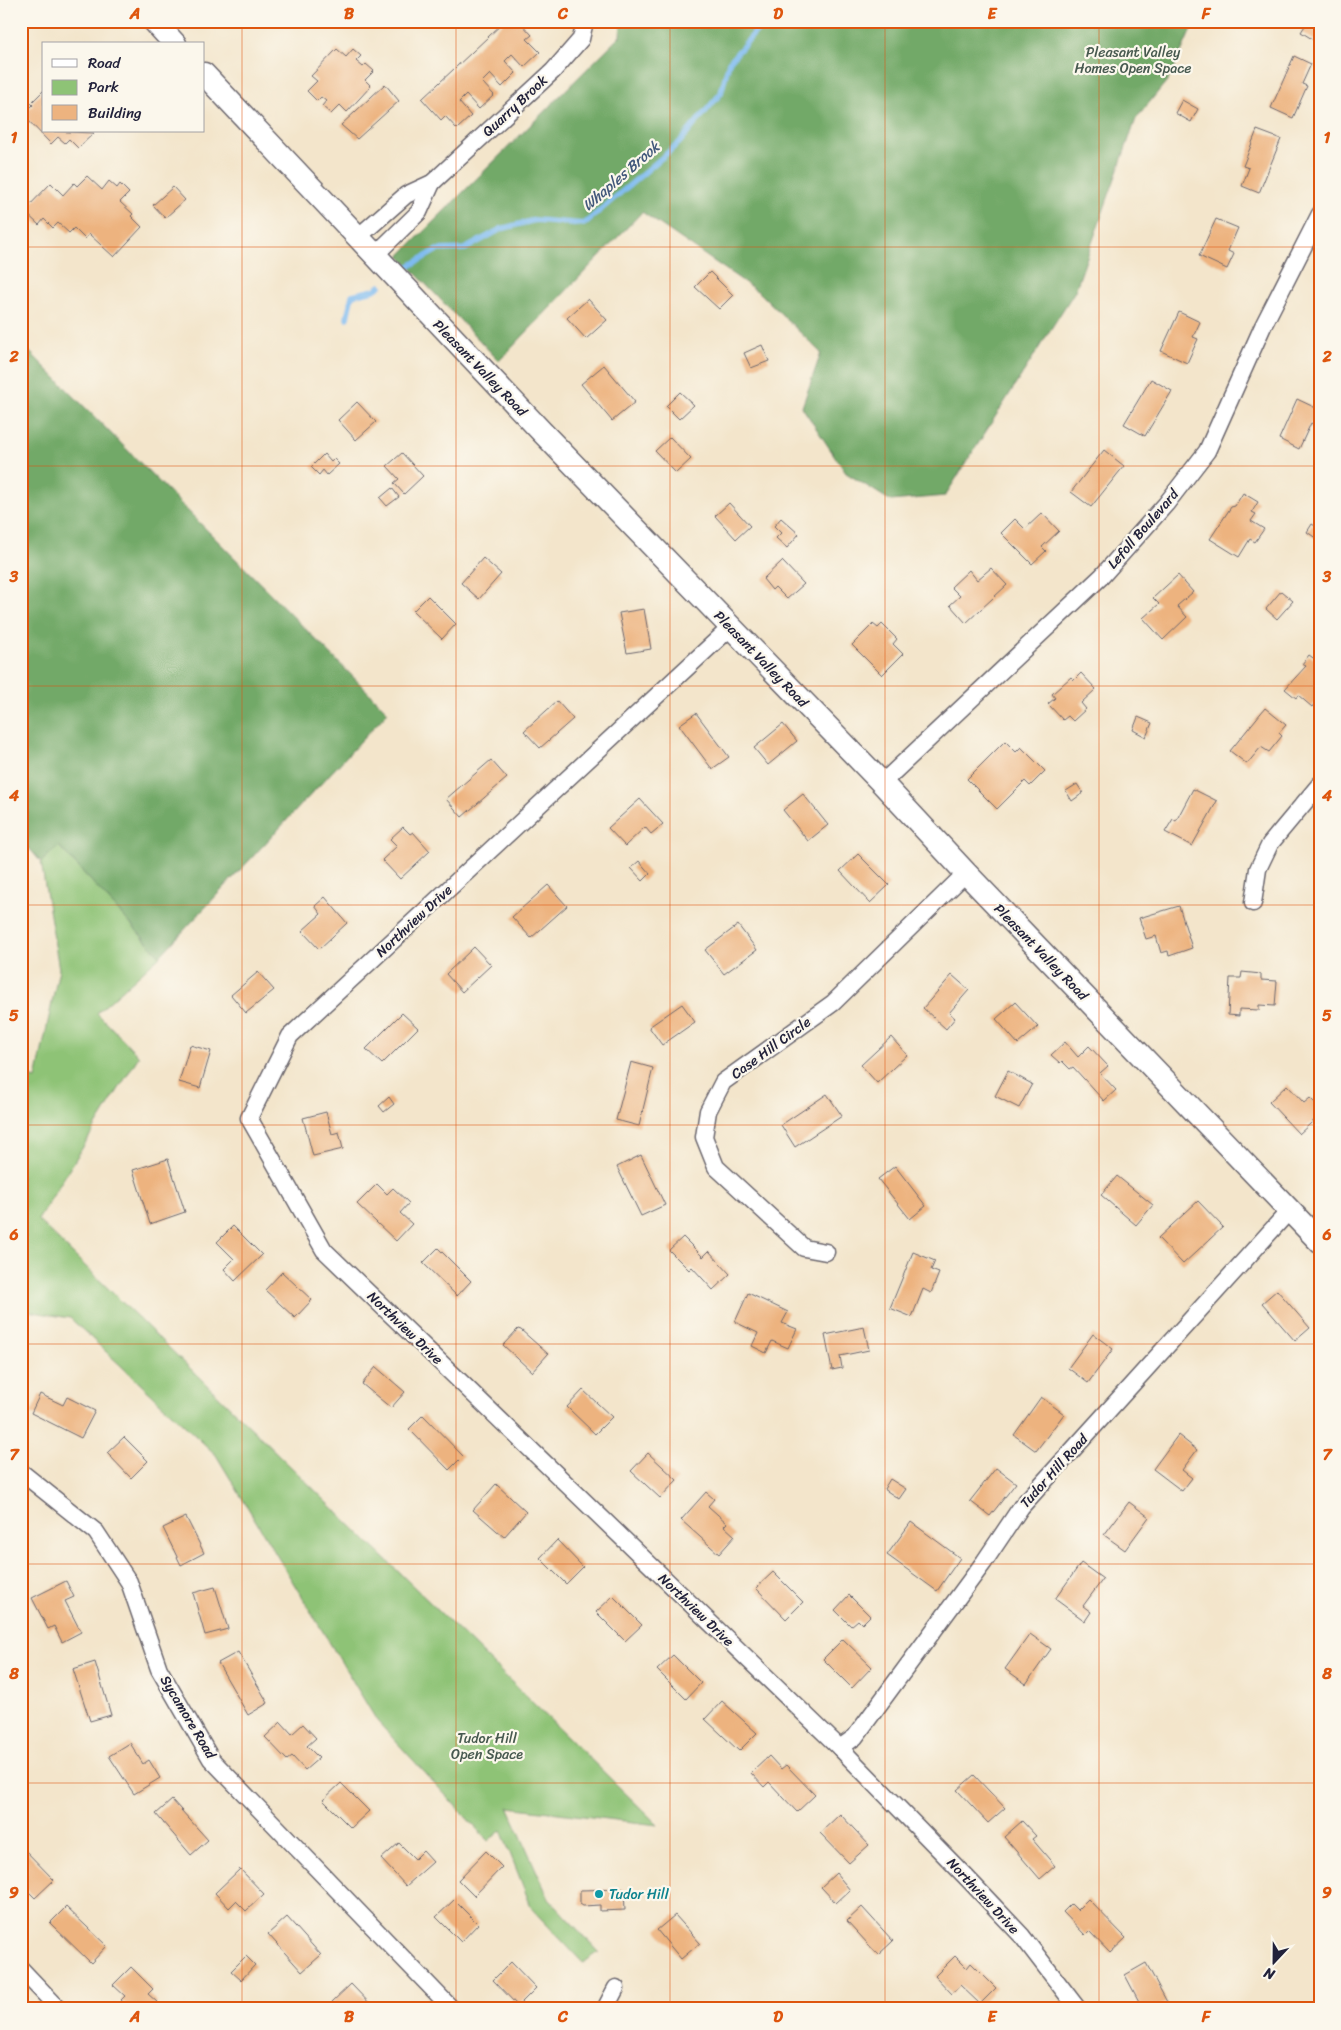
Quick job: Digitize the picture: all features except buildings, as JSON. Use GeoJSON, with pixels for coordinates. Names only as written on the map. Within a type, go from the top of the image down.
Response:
{"type":"FeatureCollection","features":[{"type":"Feature","properties":{"kind":"main road"},"geometry":{"type":"LineString","coordinates":[[154,21],[173,42]]}},
{"type":"Feature","properties":{"kind":"main road","name":"Pleasant Valley Road"},"geometry":{"type":"LineString","coordinates":[[205,75],[374,256],[882,783],[1320,1242]]}},
{"type":"Feature","properties":{"kind":"street","name":"Quarry Brook"},"geometry":{"type":"LineString","coordinates":[[357,238],[406,195],[432,183],[553,71],[581,39],[585,21]]}},
{"type":"Feature","properties":{"kind":"street","name":"Quarry Brook"},"geometry":{"type":"LineString","coordinates":[[374,256],[419,212],[432,183]]}},
{"type":"Feature","properties":{"kind":"street","name":"Lefoll Boulevard"},"geometry":{"type":"LineString","coordinates":[[882,783],[1102,576],[1178,489],[1207,451],[1263,326],[1320,214]]}},
{"type":"Feature","properties":{"kind":"street","name":"Northview Drive"},"geometry":{"type":"LineString","coordinates":[[731,627],[290,1036],[249,1118],[324,1250],[840,1748],[968,1878],[1022,1936],[1078,2009]]}},
{"type":"Feature","properties":{"kind":"street"},"geometry":{"type":"LineString","coordinates":[[1253,903],[1258,868],[1270,844],[1320,784]]}},
{"type":"Feature","properties":{"kind":"street","name":"Case Hill Circle"},"geometry":{"type":"LineString","coordinates":[[826,1252],[804,1248],[716,1167],[704,1137],[708,1111],[723,1082],[833,1003],[966,873]]}},
{"type":"Feature","properties":{"kind":"street","name":"Tudor Hill Road"},"geometry":{"type":"LineString","coordinates":[[840,1748],[855,1737],[984,1562],[1021,1507],[1290,1210]]}},
{"type":"Feature","properties":{"kind":"street","name":"Sycamore Road"},"geometry":{"type":"LineString","coordinates":[[21,1472],[96,1532],[106,1546],[129,1582],[159,1669],[210,1759],[452,2009]]}},
{"type":"Feature","properties":{"kind":"street"},"geometry":{"type":"LineString","coordinates":[[21,1969],[59,2009]]}},
{"type":"Feature","properties":{"kind":"street"},"geometry":{"type":"LineString","coordinates":[[605,2009],[616,1988]]}},
{"type":"Feature","properties":{"kind":"green space","name":"Pleasant Valley Homes Open Space"},"geometry":{"type":"Polygon","coordinates":[[[621,21],[1195,21],[1170,77],[1136,119],[1075,291],[945,496],[891,501],[846,473],[802,407],[821,353],[760,293],[642,212],[499,361],[399,256],[620,36],[621,21]]]}},
{"type":"Feature","properties":{"kind":"green space"},"geometry":{"type":"Polygon","coordinates":[[[21,343],[388,712],[160,956],[59,846],[41,862],[21,839],[21,343]]]}},
{"type":"Feature","properties":{"kind":"green space","name":"Tudor Hill Open Space"},"geometry":{"type":"Polygon","coordinates":[[[58,845],[160,956],[97,1013],[139,1056],[38,1220],[658,1825],[508,1807],[549,1899],[599,1952],[583,1963],[532,1909],[501,1830],[488,1841],[377,1721],[216,1455],[70,1318],[21,1310],[21,1110],[24,1104],[21,1103],[21,1074],[36,1079],[59,969],[41,862],[58,845]]]}},
{"type":"Feature","properties":{"kind":"waterway","name":"Whaples Brook"},"geometry":{"type":"LineString","coordinates":[[406,268],[437,250],[465,249],[501,229],[535,220],[584,224],[679,143],[721,93],[729,62],[765,21]]}},
{"type":"Feature","properties":{"kind":"waterway","name":"Whaples Brook"},"geometry":{"type":"LineString","coordinates":[[347,318],[352,295],[374,290],[380,286]]}},
{"type":"Feature","properties":{"kind":"place","name":"Tudor Hill"},"geometry":{"type":"Point","coordinates":[599,1894]}}]}
